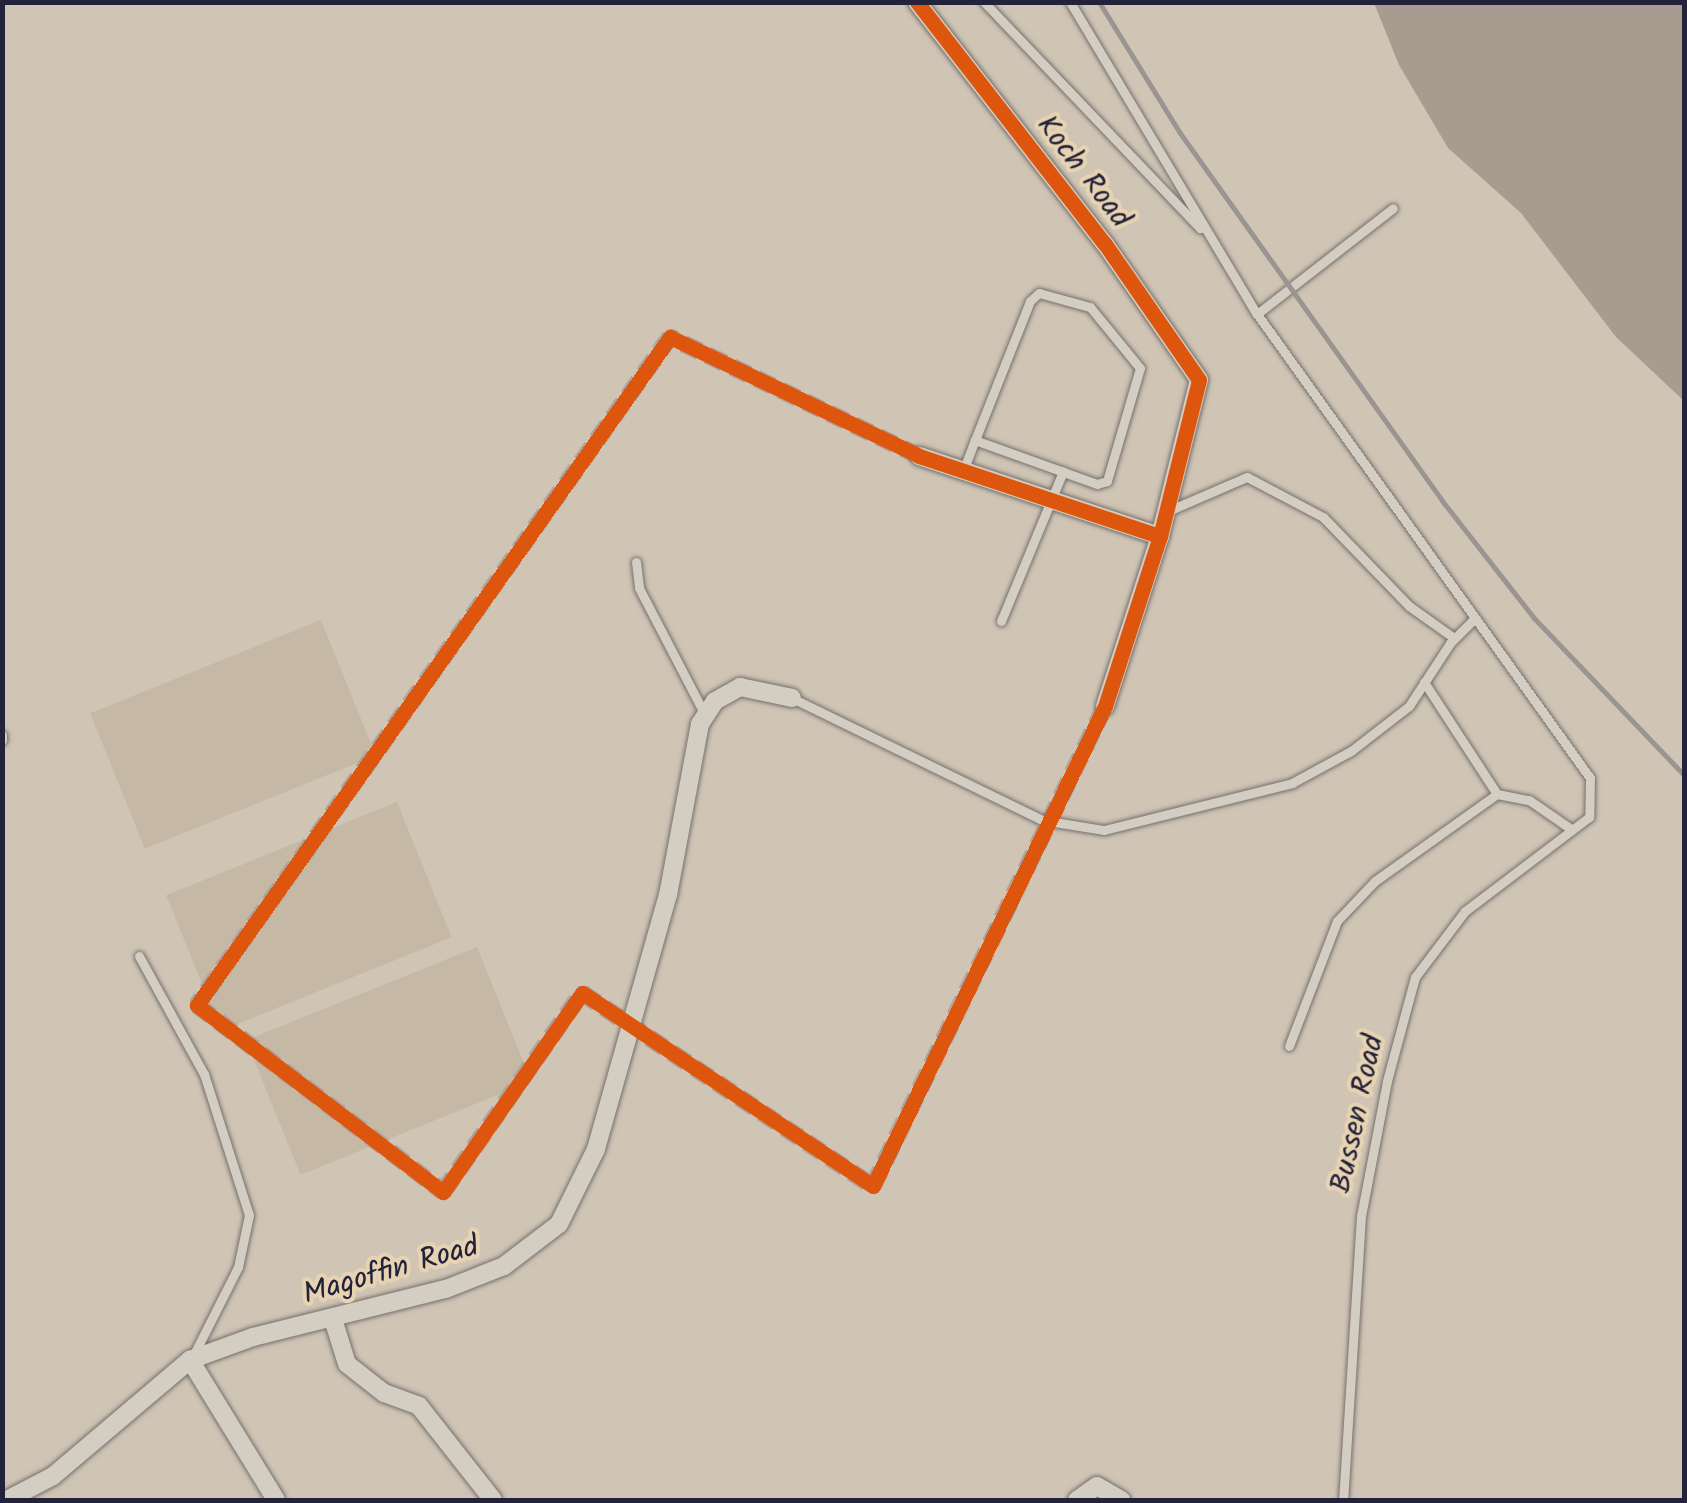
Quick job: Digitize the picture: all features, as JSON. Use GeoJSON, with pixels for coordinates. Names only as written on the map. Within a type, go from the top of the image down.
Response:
{"type":"FeatureCollection","features":[{"type":"Feature","properties":{"kind":"street","name":"Koch Road"},"geometry":{"type":"LineString","coordinates":[[918,2],[1105,244],[1198,380],[1166,513]]}},
{"type":"Feature","properties":{"kind":"street"},"geometry":{"type":"LineString","coordinates":[[919,456],[1160,536]]}},
{"type":"Feature","properties":{"kind":"street"},"geometry":{"type":"LineString","coordinates":[[1105,706],[1166,513]]}},
{"type":"Feature","properties":{"kind":"street"},"geometry":{"type":"LineString","coordinates":[[706,715],[740,688],[792,698]]}},
{"type":"Feature","properties":{"kind":"street","name":"Magoffin Road"},"geometry":{"type":"LineString","coordinates":[[8,1500],[53,1476],[190,1360],[504,1266],[559,1224],[596,1149],[668,895],[706,715]]}},
{"type":"Feature","properties":{"kind":"street"},"geometry":{"type":"LineString","coordinates":[[333,1319],[347,1364],[384,1393],[419,1406],[493,1500]]}},
{"type":"Feature","properties":{"kind":"street"},"geometry":{"type":"LineString","coordinates":[[190,1360],[276,1500]]}},
{"type":"Feature","properties":{"kind":"street"},"geometry":{"type":"LineString","coordinates":[[1077,1500],[1097,1486],[1121,1500]]}},
{"type":"Feature","properties":{"kind":"lane"},"geometry":{"type":"LineString","coordinates":[[984,2],[1212,240]]}},
{"type":"Feature","properties":{"kind":"lane"},"geometry":{"type":"LineString","coordinates":[[792,698],[1042,820],[1104,830],[1292,782],[1350,751],[1409,706],[1454,638],[1474,618],[1257,314],[1070,2]]}},
{"type":"Feature","properties":{"kind":"lane"},"geometry":{"type":"LineString","coordinates":[[1257,314],[1393,208]]}},
{"type":"Feature","properties":{"kind":"lane"},"geometry":{"type":"LineString","coordinates":[[962,471],[1030,301],[1049,291],[1100,316],[1140,368],[1107,481],[1063,471],[975,440]]}},
{"type":"Feature","properties":{"kind":"lane"},"geometry":{"type":"LineString","coordinates":[[1001,621],[1063,471]]}},
{"type":"Feature","properties":{"kind":"lane"},"geometry":{"type":"LineString","coordinates":[[1166,513],[1247,478],[1323,517],[1409,606],[1454,638]]}},
{"type":"Feature","properties":{"kind":"lane"},"geometry":{"type":"LineString","coordinates":[[636,562],[639,588],[706,715]]}},
{"type":"Feature","properties":{"kind":"lane","name":"Bussen Road"},"geometry":{"type":"LineString","coordinates":[[1343,1500],[1361,1216],[1386,1081],[1416,978],[1465,911],[1589,817],[1590,778],[1474,618]]}},
{"type":"Feature","properties":{"kind":"lane"},"geometry":{"type":"LineString","coordinates":[[1424,682],[1497,794]]}},
{"type":"Feature","properties":{"kind":"lane"},"geometry":{"type":"LineString","coordinates":[[1289,1046],[1337,921],[1375,881],[1497,794],[1529,800],[1570,829]]}},
{"type":"Feature","properties":{"kind":"lane"},"geometry":{"type":"LineString","coordinates":[[138,956],[204,1074],[250,1214],[238,1267],[190,1360]]}},
{"type":"Feature","properties":{"kind":"shaded area"},"geometry":{"type":"Polygon","coordinates":[[[1374,3],[1684,3],[1684,401],[1616,337],[1521,213],[1448,148],[1399,65],[1374,3]]]}},
{"type":"Feature","properties":{"kind":"shaded area"},"geometry":{"type":"Polygon","coordinates":[[[321,620],[376,755],[145,849],[90,713],[321,620]]]}},
{"type":"Feature","properties":{"kind":"shaded area"},"geometry":{"type":"Polygon","coordinates":[[[397,802],[452,937],[221,1031],[166,895],[397,802]]]}},
{"type":"Feature","properties":{"kind":"shaded area"},"geometry":{"type":"Polygon","coordinates":[[[477,947],[531,1081],[300,1175],[246,1040],[477,947]]]}},
{"type":"Feature","properties":{"kind":"tunnel"},"geometry":{"type":"LineString","coordinates":[[919,456],[670,337],[197,1005],[443,1192],[582,993],[873,1186],[1105,706]]}},
{"type":"Feature","properties":{"kind":"railway"},"geometry":{"type":"LineString","coordinates":[[1099,2],[1180,133],[1443,502],[1534,618],[1684,775]]}},
{"type":"Feature","properties":{"kind":"cycle path"},"geometry":{"type":"LineString","coordinates":[[917,2],[1105,244],[1199,380],[1160,536],[1105,706],[873,1186],[582,993],[443,1192],[197,1005],[670,337],[919,456],[1160,536]]}}]}
